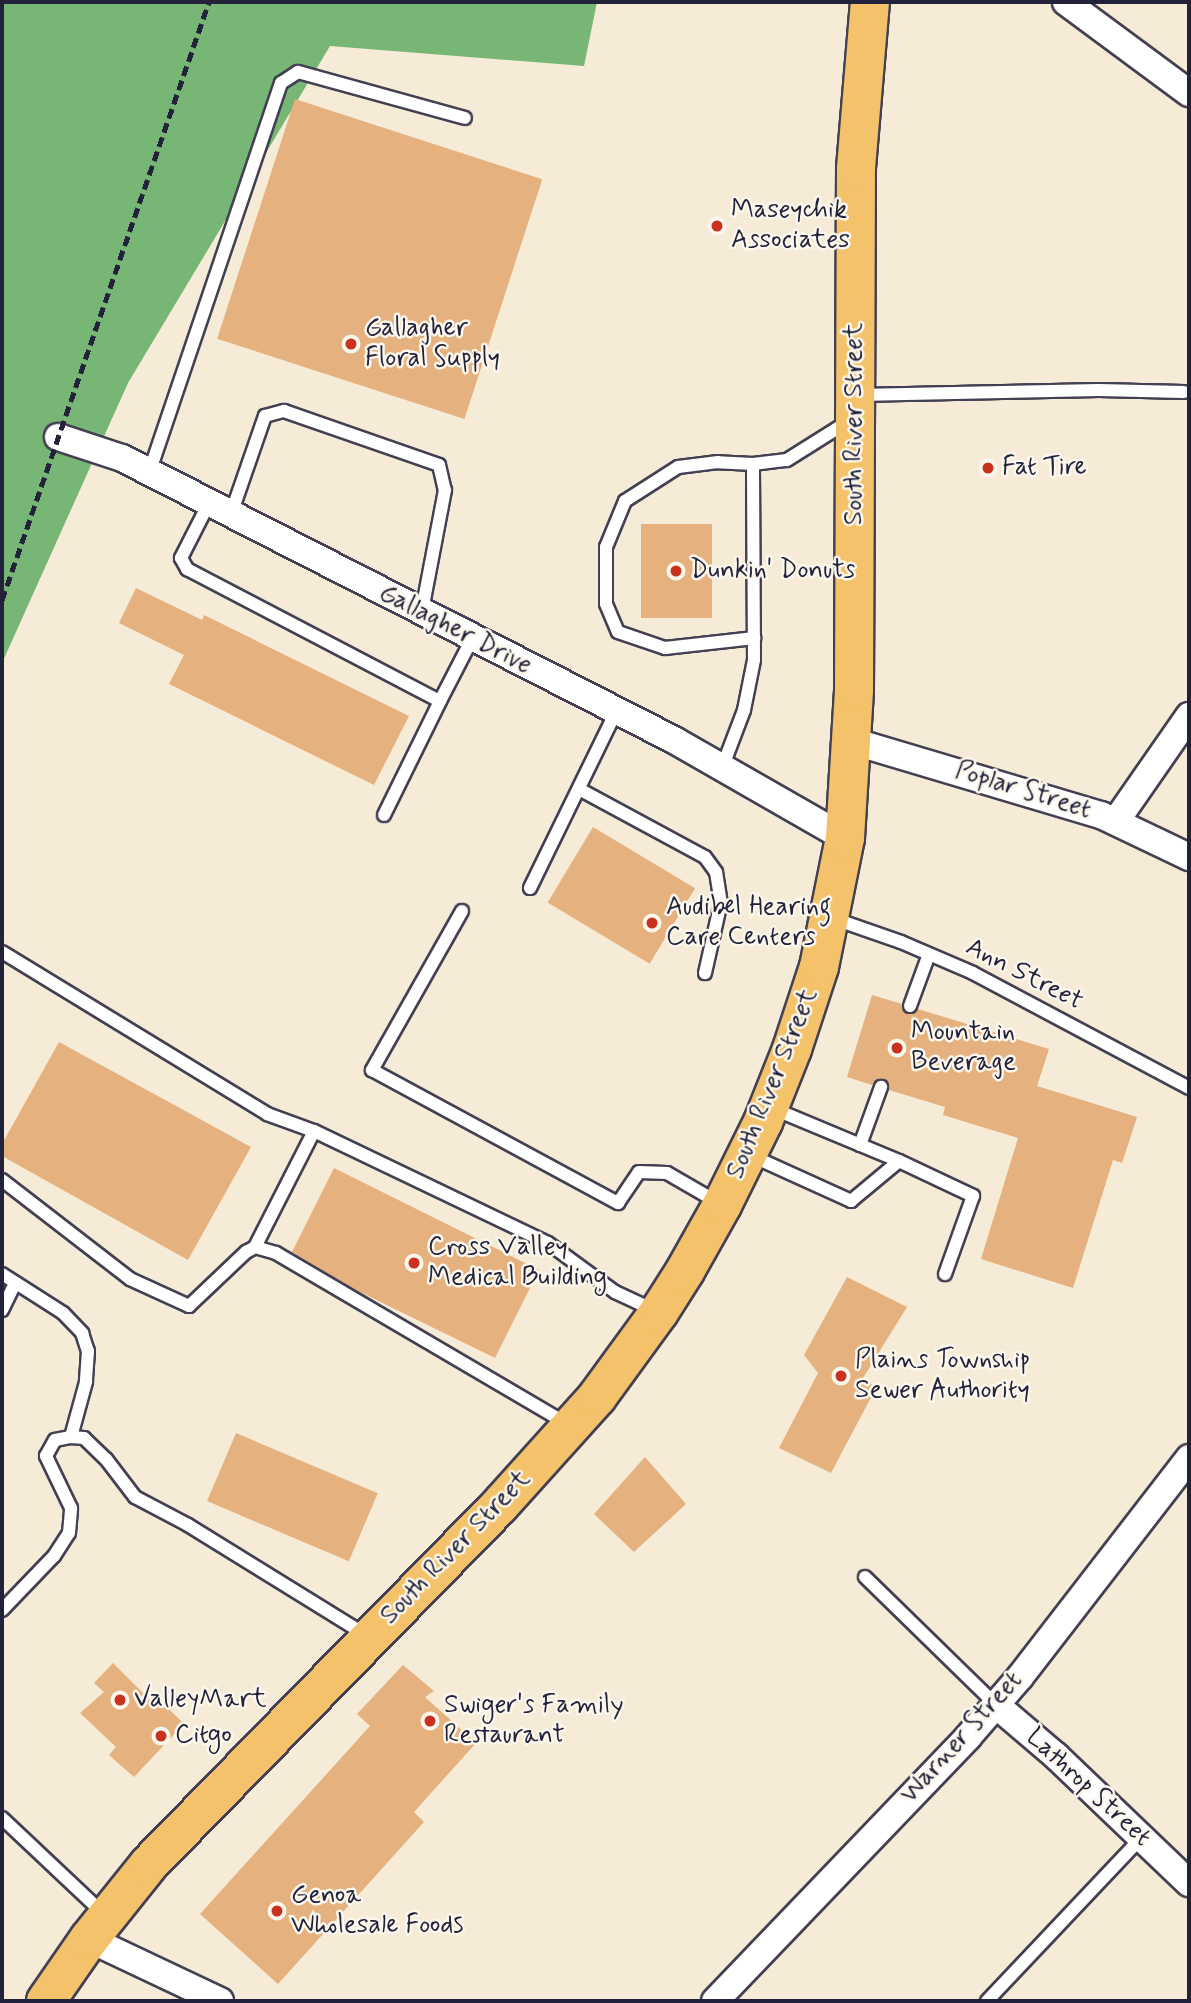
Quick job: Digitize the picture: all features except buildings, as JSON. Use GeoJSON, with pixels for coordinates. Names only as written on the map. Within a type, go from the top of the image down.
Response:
{"type":"FeatureCollection","features":[{"type":"Feature","properties":{"kind":"main road","name":"South River Street"},"geometry":{"type":"LineString","coordinates":[[46,2001],[98,1928],[149,1864],[499,1506],[597,1397],[659,1312],[722,1205],[769,1107],[819,967],[845,838],[852,741],[856,168],[870,2]]}},
{"type":"Feature","properties":{"kind":"street"},"geometry":{"type":"LineString","coordinates":[[1066,2],[1189,93]]}},
{"type":"Feature","properties":{"kind":"street","name":"Gallagher Drive"},"geometry":{"type":"LineString","coordinates":[[58,437],[122,458],[617,712],[845,838]]}},
{"type":"Feature","properties":{"kind":"street"},"geometry":{"type":"LineString","coordinates":[[1116,821],[1189,716]]}},
{"type":"Feature","properties":{"kind":"street","name":"Poplar Street"},"geometry":{"type":"LineString","coordinates":[[852,741],[1116,821],[1189,857]]}},
{"type":"Feature","properties":{"kind":"street","name":"Warner Street"},"geometry":{"type":"LineString","coordinates":[[715,2001],[968,1737],[1060,1627],[1189,1458]]}},
{"type":"Feature","properties":{"kind":"street","name":"Lathrop Street"},"geometry":{"type":"LineString","coordinates":[[995,1704],[1189,1883]]}},
{"type":"Feature","properties":{"kind":"street"},"geometry":{"type":"LineString","coordinates":[[98,1928],[220,2001]]}},
{"type":"Feature","properties":{"kind":"lane"},"geometry":{"type":"LineString","coordinates":[[149,472],[281,83],[299,72],[466,118]]}},
{"type":"Feature","properties":{"kind":"lane"},"geometry":{"type":"LineString","coordinates":[[754,638],[665,648],[618,632],[606,604],[606,547],[625,501],[678,467],[718,462],[753,464],[787,460],[854,406],[1099,390],[1184,392]]}},
{"type":"Feature","properties":{"kind":"lane"},"geometry":{"type":"LineString","coordinates":[[422,613],[445,490],[439,465],[284,411],[265,416],[220,509],[181,558],[187,569],[440,701]]}},
{"type":"Feature","properties":{"kind":"lane"},"geometry":{"type":"LineString","coordinates":[[722,768],[744,710],[754,660],[753,464]]}},
{"type":"Feature","properties":{"kind":"lane"},"geometry":{"type":"LineString","coordinates":[[384,815],[472,639]]}},
{"type":"Feature","properties":{"kind":"lane"},"geometry":{"type":"LineString","coordinates":[[530,888],[617,712]]}},
{"type":"Feature","properties":{"kind":"lane"},"geometry":{"type":"LineString","coordinates":[[579,789],[705,857],[716,872],[721,902],[705,974]]}},
{"type":"Feature","properties":{"kind":"lane"},"geometry":{"type":"LineString","coordinates":[[461,911],[372,1070],[618,1203],[639,1172],[653,1172],[667,1173],[722,1205]]}},
{"type":"Feature","properties":{"kind":"lane","name":"Ann Street"},"geometry":{"type":"LineString","coordinates":[[831,918],[929,954],[985,979],[1189,1088]]}},
{"type":"Feature","properties":{"kind":"lane"},"geometry":{"type":"LineString","coordinates":[[2,952],[267,1114],[314,1131],[548,1243],[615,1292],[659,1312]]}},
{"type":"Feature","properties":{"kind":"lane"},"geometry":{"type":"LineString","coordinates":[[910,1006],[929,954]]}},
{"type":"Feature","properties":{"kind":"lane"},"geometry":{"type":"LineString","coordinates":[[860,1145],[881,1087]]}},
{"type":"Feature","properties":{"kind":"lane"},"geometry":{"type":"LineString","coordinates":[[769,1107],[899,1161],[973,1196],[945,1274]]}},
{"type":"Feature","properties":{"kind":"lane"},"geometry":{"type":"LineString","coordinates":[[2,1180],[130,1279],[190,1306],[255,1247],[314,1131]]}},
{"type":"Feature","properties":{"kind":"lane"},"geometry":{"type":"LineString","coordinates":[[748,1154],[851,1201],[899,1161]]}},
{"type":"Feature","properties":{"kind":"lane"},"geometry":{"type":"LineString","coordinates":[[255,1247],[276,1253],[570,1426]]}},
{"type":"Feature","properties":{"kind":"lane"},"geometry":{"type":"LineString","coordinates":[[2,1274],[63,1313],[82,1333],[88,1351],[86,1382],[71,1437]]}},
{"type":"Feature","properties":{"kind":"lane"},"geometry":{"type":"LineString","coordinates":[[2,1310],[16,1283]]}},
{"type":"Feature","properties":{"kind":"lane"},"geometry":{"type":"LineString","coordinates":[[2,1610],[54,1556],[69,1533],[71,1508],[46,1456],[55,1440],[71,1437],[84,1438],[106,1460],[135,1497],[188,1525],[371,1637]]}},
{"type":"Feature","properties":{"kind":"lane","name":"Lathrop Street"},"geometry":{"type":"LineString","coordinates":[[865,1577],[995,1704]]}},
{"type":"Feature","properties":{"kind":"lane"},"geometry":{"type":"LineString","coordinates":[[2,1818],[98,1928]]}},
{"type":"Feature","properties":{"kind":"lane"},"geometry":{"type":"LineString","coordinates":[[987,2001],[1142,1837]]}},
{"type":"Feature","properties":{"kind":"green space"},"geometry":{"type":"Polygon","coordinates":[[[2,2],[597,2],[584,66],[330,46],[128,383],[2,663],[2,2]]]}},
{"type":"Feature","properties":{"kind":"railway"},"geometry":{"type":"LineString","coordinates":[[2,600],[209,2]]}},
{"type":"Feature","properties":{"kind":"place","name":"Maseychik Associates"},"geometry":{"type":"Point","coordinates":[717,226]}},
{"type":"Feature","properties":{"kind":"place","name":"Gallagher Floral Supply"},"geometry":{"type":"Point","coordinates":[351,344]}},
{"type":"Feature","properties":{"kind":"place","name":"Fat Tire"},"geometry":{"type":"Point","coordinates":[988,468]}},
{"type":"Feature","properties":{"kind":"place","name":"Dunkin' Donuts"},"geometry":{"type":"Point","coordinates":[676,571]}},
{"type":"Feature","properties":{"kind":"place","name":"Audibel Hearing Care Centers"},"geometry":{"type":"Point","coordinates":[652,923]}},
{"type":"Feature","properties":{"kind":"place","name":"Mountain Beverage"},"geometry":{"type":"Point","coordinates":[897,1048]}},
{"type":"Feature","properties":{"kind":"place","name":"Cross Valley Medical Building"},"geometry":{"type":"Point","coordinates":[414,1263]}},
{"type":"Feature","properties":{"kind":"place","name":"Plains Township Sewer Authority"},"geometry":{"type":"Point","coordinates":[841,1376]}},
{"type":"Feature","properties":{"kind":"place","name":"ValleyMart"},"geometry":{"type":"Point","coordinates":[120,1700]}},
{"type":"Feature","properties":{"kind":"place","name":"Swiger's Family Restaurant"},"geometry":{"type":"Point","coordinates":[430,1721]}},
{"type":"Feature","properties":{"kind":"place","name":"Citgo"},"geometry":{"type":"Point","coordinates":[161,1736]}},
{"type":"Feature","properties":{"kind":"place","name":"Genoa Wholesale Foods"},"geometry":{"type":"Point","coordinates":[277,1911]}}]}
